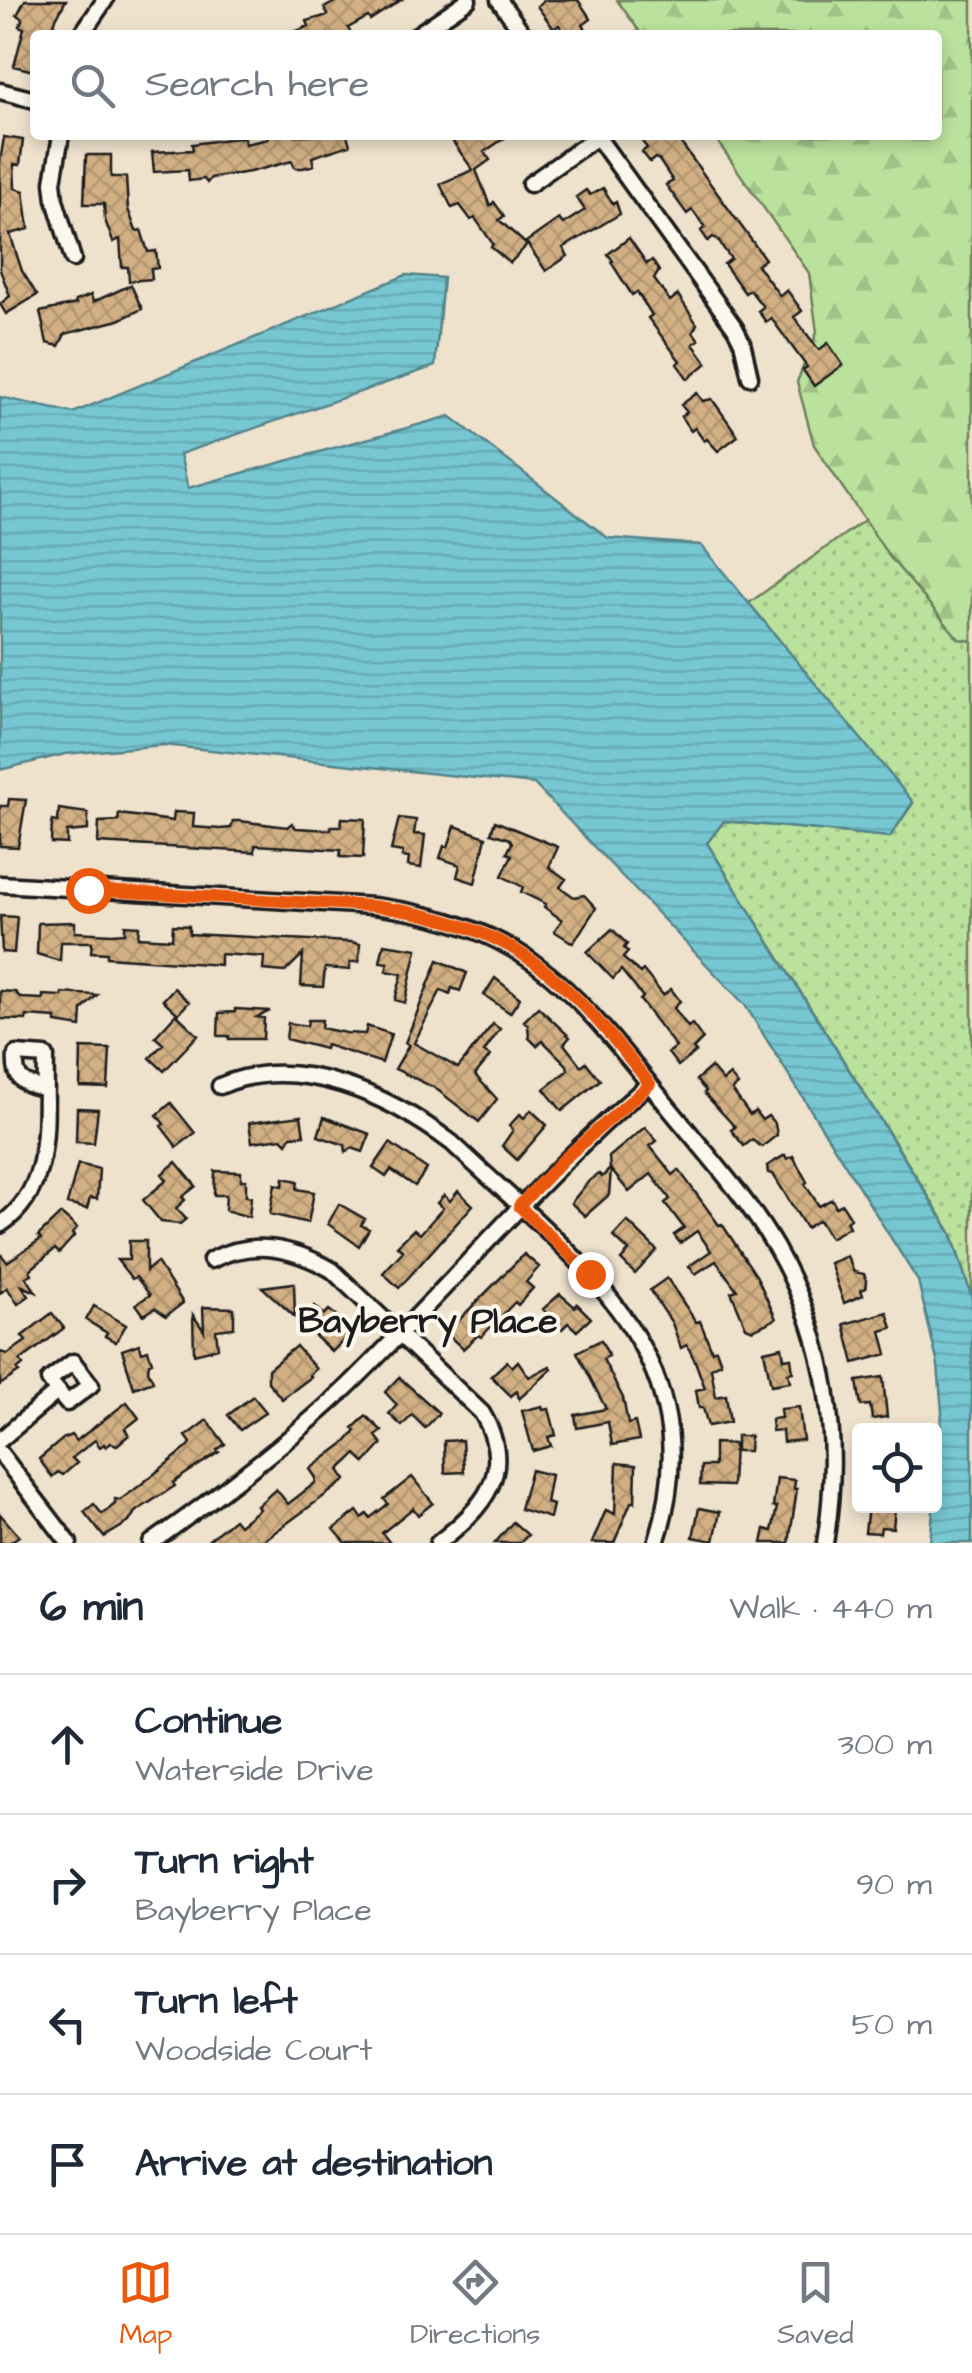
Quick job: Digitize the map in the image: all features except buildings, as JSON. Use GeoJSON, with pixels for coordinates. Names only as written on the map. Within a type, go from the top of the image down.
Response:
{"type":"FeatureCollection","features":[{"type":"Feature","properties":{"kind":"street"},"geometry":{"type":"LineString","coordinates":[[84,30],[105,0]]}},
{"type":"Feature","properties":{"kind":"street"},"geometry":{"type":"LineString","coordinates":[[424,30],[468,0]]}},
{"type":"Feature","properties":{"kind":"street"},"geometry":{"type":"LineString","coordinates":[[499,0],[520,30]]}},
{"type":"Feature","properties":{"kind":"street"},"geometry":{"type":"LineString","coordinates":[[0,91],[30,99]]}},
{"type":"Feature","properties":{"kind":"street"},"geometry":{"type":"LineString","coordinates":[[60,140],[53,182],[72,259]]}},
{"type":"Feature","properties":{"kind":"street"},"geometry":{"type":"LineString","coordinates":[[530,184],[591,140]]}},
{"type":"Feature","properties":{"kind":"street"},"geometry":{"type":"LineString","coordinates":[[600,140],[735,328],[750,377]]}},
{"type":"Feature","properties":{"kind":"street"},"geometry":{"type":"LineString","coordinates":[[0,884],[373,906],[440,917],[518,950],[558,980],[598,1020],[764,1229],[801,1298],[824,1372],[832,1422],[832,1484],[824,1543]]}},
{"type":"Feature","properties":{"kind":"street"},"geometry":{"type":"LineString","coordinates":[[220,1086],[250,1076],[290,1074],[376,1098],[439,1134],[604,1289],[637,1334],[663,1399],[670,1452],[669,1487],[656,1543]]}},
{"type":"Feature","properties":{"kind":"street"},"geometry":{"type":"LineString","coordinates":[[151,1543],[295,1433],[345,1388],[563,1160],[650,1084]]}},
{"type":"Feature","properties":{"kind":"street"},"geometry":{"type":"LineString","coordinates":[[0,1225],[20,1210],[38,1179],[45,1088]]}},
{"type":"Feature","properties":{"kind":"street"},"geometry":{"type":"LineString","coordinates":[[211,1260],[255,1246],[292,1251],[310,1258],[338,1275],[482,1414],[496,1445],[495,1474],[482,1505],[438,1543]]}},
{"type":"Feature","properties":{"kind":"street"},"geometry":{"type":"LineString","coordinates":[[0,1440],[58,1392]]}},
{"type":"Feature","properties":{"kind":"street"},"geometry":{"type":"LineString","coordinates":[[0,1453],[69,1543]]}},
{"type":"Feature","properties":{"kind":"green space"},"geometry":{"type":"Polygon","coordinates":[[[617,0],[972,0],[972,641],[959,639],[888,555],[814,445],[797,382],[817,332],[809,273],[716,140],[942,140],[942,30],[638,30],[617,0]]]}},
{"type":"Feature","properties":{"kind":"green space"},"geometry":{"type":"Polygon","coordinates":[[[934,470],[972,523],[972,1298],[951,1232],[707,843],[724,821],[890,837],[913,803],[749,603],[934,470]]]}},
{"type":"Feature","properties":{"kind":"water"},"geometry":{"type":"Polygon","coordinates":[[[406,275],[443,278],[435,366],[180,454],[188,488],[450,416],[608,538],[701,545],[913,802],[890,837],[724,821],[707,843],[951,1233],[972,1298],[972,1543],[930,1543],[933,1513],[942,1513],[942,1412],[938,1365],[918,1281],[745,1005],[534,784],[163,745],[65,754],[0,770],[0,397],[73,413],[406,275]]]}},
{"type":"Feature","properties":{"kind":"district","name":"Bayberry Place"},"geometry":{"type":"Point","coordinates":[428,1321]}},
{"type":"Feature","properties":{"kind":"route"},"geometry":{"type":"LineString","coordinates":[[88,890],[418,912],[486,934],[518,950],[558,980],[578,997],[650,1084],[563,1160],[519,1206],[590,1274]]}}]}
